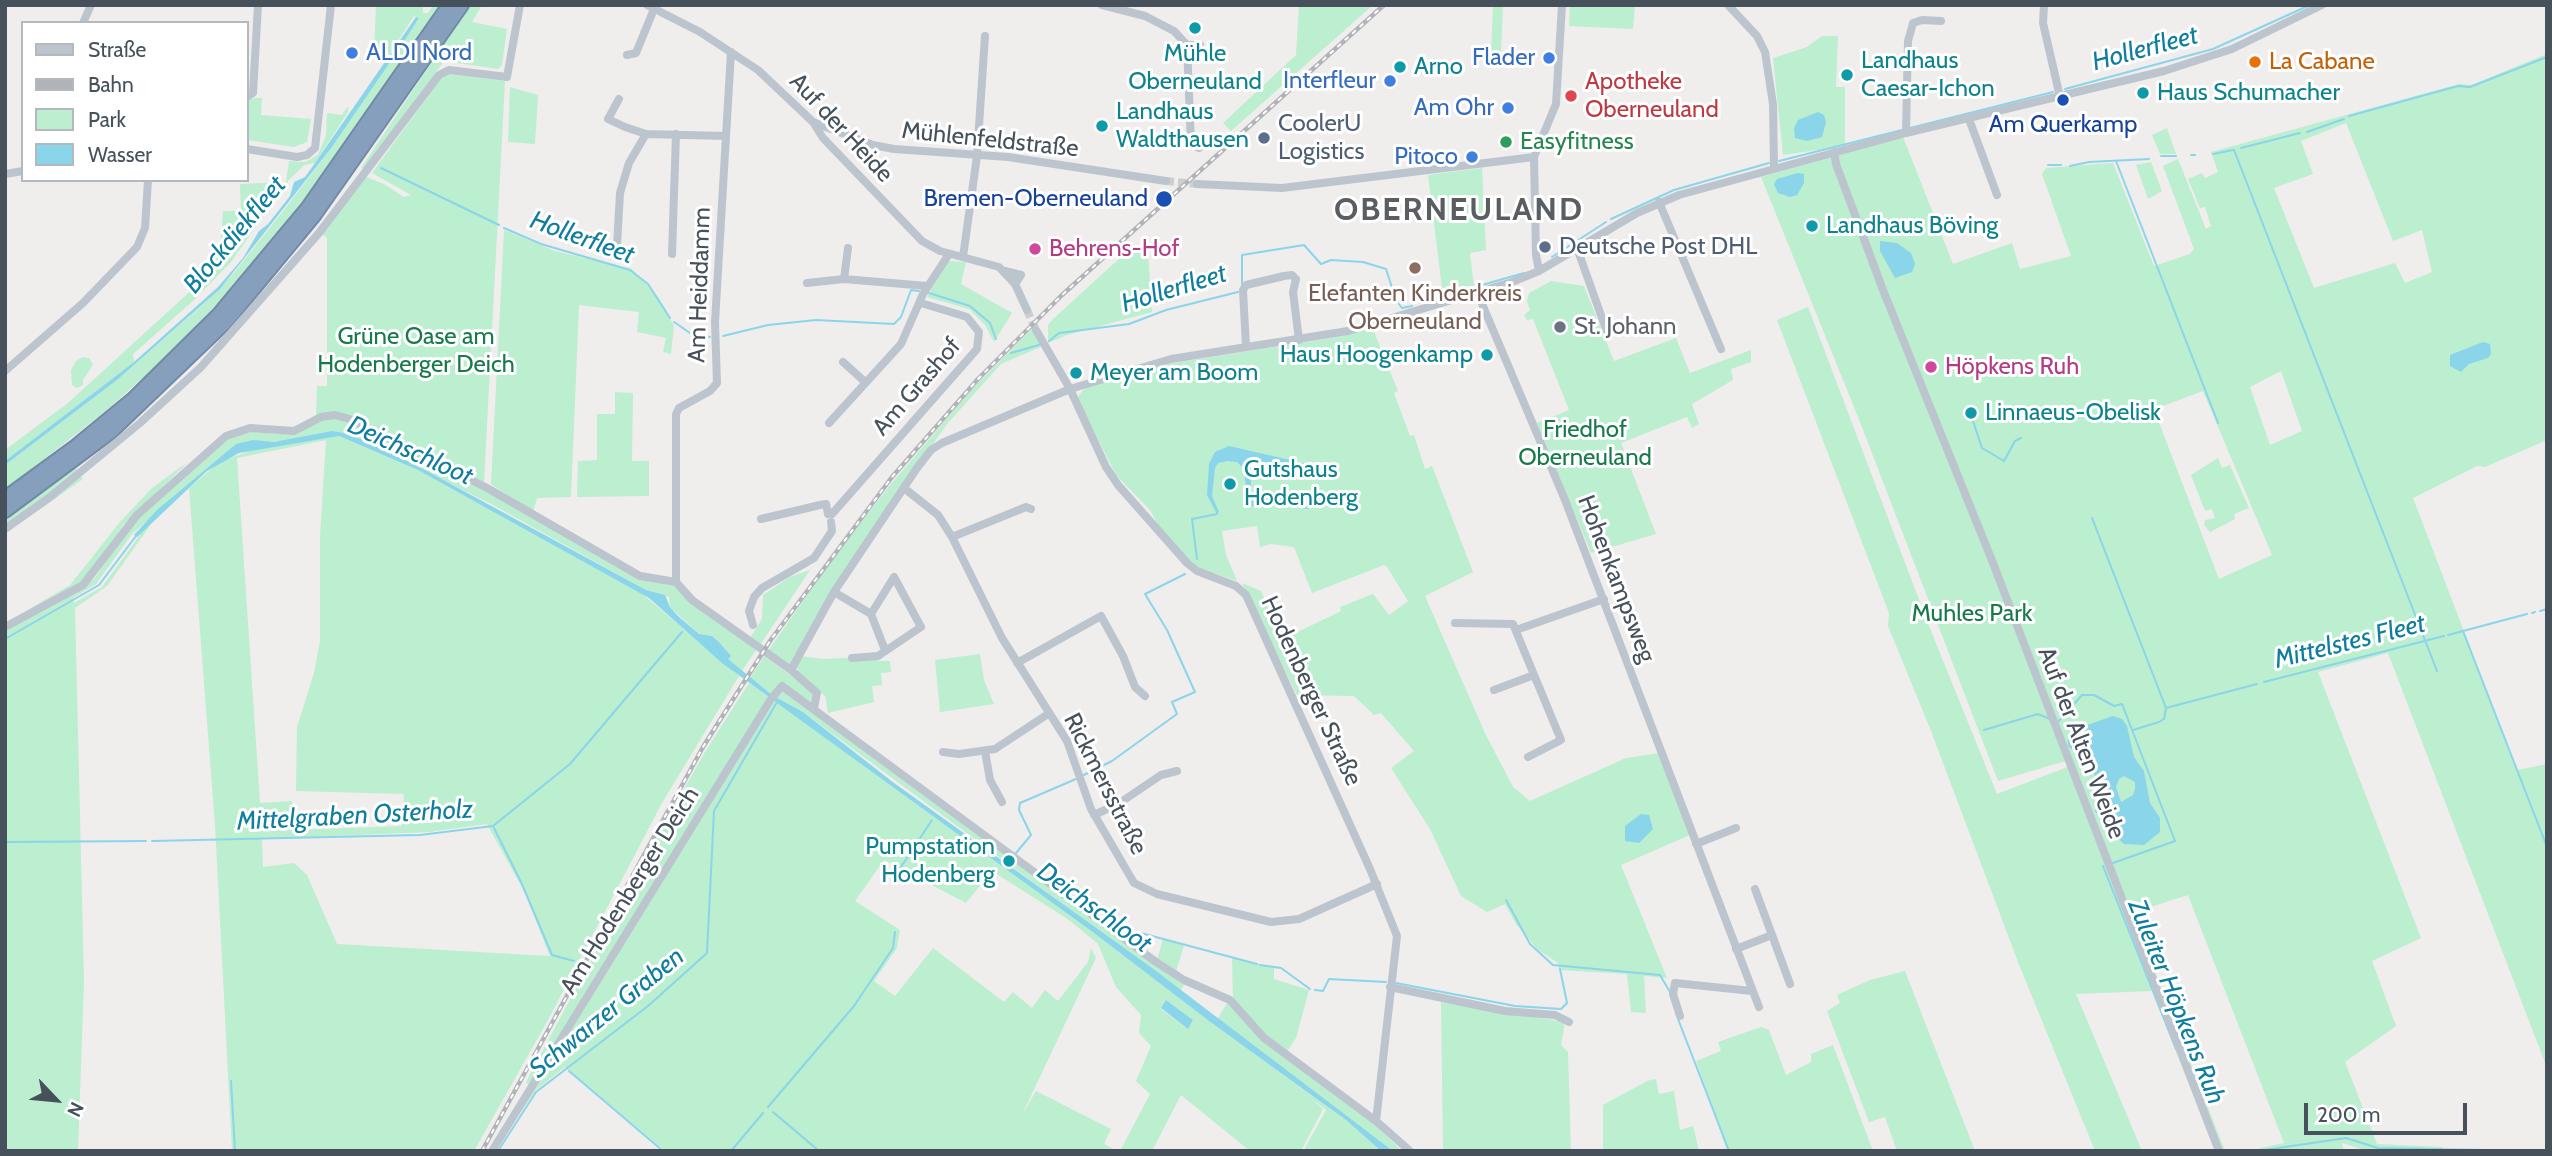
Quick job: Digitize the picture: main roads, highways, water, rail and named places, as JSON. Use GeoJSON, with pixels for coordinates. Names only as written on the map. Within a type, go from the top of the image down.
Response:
{"type":"FeatureCollection","features":[{"type":"Feature","properties":{"kind":"highway"},"geometry":{"type":"LineString","coordinates":[[5,498],[76,446],[133,399],[218,314],[308,206],[449,5]]}},
{"type":"Feature","properties":{"kind":"highway"},"geometry":{"type":"LineString","coordinates":[[5,511],[111,432],[227,321],[314,216],[461,5]]}},
{"type":"Feature","properties":{"kind":"water"},"geometry":{"type":"Polygon","coordinates":[[[416,17],[419,18],[332,147],[220,289],[117,380],[5,465],[5,461],[134,362],[218,287],[243,258],[259,231],[290,196],[294,182],[305,177],[416,17]]]}},
{"type":"Feature","properties":{"kind":"water"},"geometry":{"type":"Polygon","coordinates":[[[1818,112],[1824,115],[1826,122],[1822,137],[1807,141],[1795,138],[1794,128],[1798,120],[1818,112]]]}},
{"type":"Feature","properties":{"kind":"water"},"geometry":{"type":"Polygon","coordinates":[[[1804,174],[1804,183],[1797,195],[1790,197],[1778,193],[1774,184],[1777,179],[1804,174]]]}},
{"type":"Feature","properties":{"kind":"water"},"geometry":{"type":"Polygon","coordinates":[[[1880,241],[1897,243],[1911,253],[1915,264],[1912,272],[1895,278],[1880,251],[1880,241]]]}},
{"type":"Feature","properties":{"kind":"water"},"geometry":{"type":"Polygon","coordinates":[[[2483,342],[2490,344],[2491,354],[2488,358],[2469,364],[2461,372],[2450,366],[2450,355],[2483,342]]]}},
{"type":"Feature","properties":{"kind":"water"},"geometry":{"type":"Polygon","coordinates":[[[332,431],[350,434],[425,470],[646,590],[665,595],[678,616],[699,634],[712,636],[731,656],[728,659],[772,695],[803,712],[894,783],[1152,968],[1393,1151],[1381,1151],[1346,1120],[1209,1021],[1094,933],[722,663],[649,598],[418,470],[339,436],[239,453],[207,471],[137,537],[134,535],[157,510],[236,444],[253,440],[274,442],[332,431]]]}},
{"type":"Feature","properties":{"kind":"water"},"geometry":{"type":"Polygon","coordinates":[[[1229,446],[1312,465],[1307,471],[1299,471],[1251,459],[1251,492],[1255,502],[1271,492],[1298,499],[1311,495],[1316,501],[1314,506],[1307,509],[1268,500],[1252,506],[1249,503],[1243,468],[1237,462],[1228,461],[1218,463],[1215,468],[1212,496],[1219,512],[1217,514],[1207,495],[1209,464],[1215,452],[1229,446]]]}},
{"type":"Feature","properties":{"kind":"water"},"geometry":{"type":"Polygon","coordinates":[[[2113,716],[2122,719],[2127,726],[2134,757],[2144,771],[2150,803],[2160,818],[2160,832],[2144,845],[2124,844],[2104,825],[2095,811],[2097,786],[2093,768],[2068,746],[2068,735],[2076,729],[2113,716]],[[2124,776],[2119,779],[2116,787],[2121,802],[2133,795],[2135,782],[2124,776]]]}},
{"type":"Feature","properties":{"kind":"water"},"geometry":{"type":"Polygon","coordinates":[[[1641,814],[1649,815],[1653,829],[1639,843],[1625,841],[1625,826],[1641,814]]]}},
{"type":"Feature","properties":{"kind":"water"},"geometry":{"type":"Polygon","coordinates":[[[1166,1000],[1193,1020],[1188,1029],[1161,1008],[1166,1000]]]}},
{"type":"Feature","properties":{"kind":"waterway","name":"Hollerfleet"},"geometry":{"type":"LineString","coordinates":[[2065,89],[2213,49],[2310,5]]}},
{"type":"Feature","properties":{"kind":"waterway"},"geometry":{"type":"LineString","coordinates":[[2349,116],[2458,86],[2470,87],[2547,57]]}},
{"type":"Feature","properties":{"kind":"waterway","name":"Hollerfleet"},"geometry":{"type":"LineString","coordinates":[[1910,128],[2053,92]]}},
{"type":"Feature","properties":{"kind":"waterway"},"geometry":{"type":"LineString","coordinates":[[2307,132],[2344,119]]}},
{"type":"Feature","properties":{"kind":"waterway","name":"Hollerfleet"},"geometry":{"type":"LineString","coordinates":[[1779,161],[1902,130]]}},
{"type":"Feature","properties":{"kind":"waterway"},"geometry":{"type":"LineString","coordinates":[[2241,148],[2300,133]]}},
{"type":"Feature","properties":{"kind":"waterway"},"geometry":{"type":"LineString","coordinates":[[2213,154],[2233,150]]}},
{"type":"Feature","properties":{"kind":"waterway"},"geometry":{"type":"LineString","coordinates":[[2234,150],[2437,671]]}},
{"type":"Feature","properties":{"kind":"waterway"},"geometry":{"type":"LineString","coordinates":[[2161,156],[2176,156]]}},
{"type":"Feature","properties":{"kind":"waterway"},"geometry":{"type":"LineString","coordinates":[[2070,166],[2089,162],[2149,159]]}},
{"type":"Feature","properties":{"kind":"waterway"},"geometry":{"type":"LineString","coordinates":[[2116,161],[2218,423]]}},
{"type":"Feature","properties":{"kind":"waterway","name":"Hollerfleet"},"geometry":{"type":"LineString","coordinates":[[1611,219],[1674,190],[1769,163]]}},
{"type":"Feature","properties":{"kind":"waterway"},"geometry":{"type":"LineString","coordinates":[[2048,165],[2061,165]]}},
{"type":"Feature","properties":{"kind":"waterway","name":"Hollerfleet"},"geometry":{"type":"LineString","coordinates":[[381,168],[499,225]]}},
{"type":"Feature","properties":{"kind":"waterway","name":"Hollerfleet"},"geometry":{"type":"LineString","coordinates":[[1552,257],[1606,222]]}},
{"type":"Feature","properties":{"kind":"waterway","name":"Hollerfleet"},"geometry":{"type":"LineString","coordinates":[[504,228],[541,244],[630,270],[648,284],[670,318]]}},
{"type":"Feature","properties":{"kind":"waterway","name":"Hollerfleet"},"geometry":{"type":"LineString","coordinates":[[1242,285],[1242,255],[1304,245],[1321,264],[1331,260],[1363,262],[1386,269],[1396,300],[1402,308],[1412,306]]}},
{"type":"Feature","properties":{"kind":"waterway","name":"Hollerfleet"},"geometry":{"type":"LineString","coordinates":[[1475,287],[1524,273]]}},
{"type":"Feature","properties":{"kind":"waterway","name":"Hollerfleet"},"geometry":{"type":"LineString","coordinates":[[1420,303],[1468,289]]}},
{"type":"Feature","properties":{"kind":"waterway","name":"Hollerfleet"},"geometry":{"type":"LineString","coordinates":[[723,336],[768,325],[816,320],[894,324],[901,317],[911,290],[919,291]]}},
{"type":"Feature","properties":{"kind":"waterway","name":"Hollerfleet"},"geometry":{"type":"LineString","coordinates":[[1049,341],[1059,333],[1129,324],[1166,310],[1238,292]]}},
{"type":"Feature","properties":{"kind":"waterway","name":"Hollerfleet"},"geometry":{"type":"LineString","coordinates":[[929,293],[970,306],[990,323],[996,339]]}},
{"type":"Feature","properties":{"kind":"waterway","name":"Hollerfleet"},"geometry":{"type":"LineString","coordinates":[[674,322],[690,333],[710,337]]}},
{"type":"Feature","properties":{"kind":"waterway","name":"Hollerfleet"},"geometry":{"type":"LineString","coordinates":[[1011,353],[1039,345]]}},
{"type":"Feature","properties":{"kind":"waterway"},"geometry":{"type":"LineString","coordinates":[[1966,415],[1973,421],[1982,448],[2004,461],[2015,441],[2021,438]]}},
{"type":"Feature","properties":{"kind":"waterway"},"geometry":{"type":"LineString","coordinates":[[1197,559],[1192,519],[1217,514]]}},
{"type":"Feature","properties":{"kind":"waterway"},"geometry":{"type":"LineString","coordinates":[[2092,518],[2166,708]]}},
{"type":"Feature","properties":{"kind":"waterway","name":"Deichschloot"},"geometry":{"type":"LineString","coordinates":[[5,639],[99,585],[136,536]]}},
{"type":"Feature","properties":{"kind":"waterway"},"geometry":{"type":"LineString","coordinates":[[1084,775],[1112,761],[1177,714],[1172,702],[1195,692],[1167,630],[1145,594],[1185,574]]}},
{"type":"Feature","properties":{"kind":"waterway","name":"Mittelstes Fleet"},"geometry":{"type":"LineString","coordinates":[[2540,611],[2547,609]]}},
{"type":"Feature","properties":{"kind":"waterway","name":"Mittelstes Fleet"},"geometry":{"type":"LineString","coordinates":[[2448,635],[2527,614]]}},
{"type":"Feature","properties":{"kind":"waterway"},"geometry":{"type":"LineString","coordinates":[[2463,631],[2547,847]]}},
{"type":"Feature","properties":{"kind":"waterway","name":"Mittelgraben Osterholz"},"geometry":{"type":"LineString","coordinates":[[152,841],[420,835],[493,826],[570,764],[682,632]]}},
{"type":"Feature","properties":{"kind":"waterway","name":"Mittelstes Fleet"},"geometry":{"type":"LineString","coordinates":[[2264,682],[2444,636]]}},
{"type":"Feature","properties":{"kind":"waterway","name":"Mittelstes Fleet"},"geometry":{"type":"LineString","coordinates":[[2133,730],[2164,719],[2166,708],[2257,684]]}},
{"type":"Feature","properties":{"kind":"waterway","name":"Zuleiter Höpkens Ruh"},"geometry":{"type":"LineString","coordinates":[[2059,721],[2082,695],[2094,695],[2114,706],[2122,704],[2175,841],[2113,863]]}},
{"type":"Feature","properties":{"kind":"waterway","name":"Schwarzer Graben"},"geometry":{"type":"LineString","coordinates":[[498,1151],[536,1092],[648,1006],[707,953],[714,811],[777,702]]}},
{"type":"Feature","properties":{"kind":"waterway"},"geometry":{"type":"LineString","coordinates":[[1984,730],[2038,714],[2050,719]]}},
{"type":"Feature","properties":{"kind":"waterway"},"geometry":{"type":"LineString","coordinates":[[1016,853],[1031,835],[1019,810],[1020,803],[1076,779]]}},
{"type":"Feature","properties":{"kind":"waterway"},"geometry":{"type":"LineString","coordinates":[[897,873],[932,820]]}},
{"type":"Feature","properties":{"kind":"waterway"},"geometry":{"type":"LineString","coordinates":[[494,828],[521,882],[552,955],[574,961]]}},
{"type":"Feature","properties":{"kind":"waterway","name":"Mittelgraben Osterholz"},"geometry":{"type":"LineString","coordinates":[[5,842],[146,841]]}},
{"type":"Feature","properties":{"kind":"waterway","name":"Zuleiter Höpkens Ruh"},"geometry":{"type":"LineString","coordinates":[[2103,866],[2176,1049]]}},
{"type":"Feature","properties":{"kind":"waterway"},"geometry":{"type":"LineString","coordinates":[[1506,900],[1530,944],[1553,965],[1660,975],[1670,992]]}},
{"type":"Feature","properties":{"kind":"waterway"},"geometry":{"type":"LineString","coordinates":[[768,1107],[854,1006],[893,948],[895,932]]}},
{"type":"Feature","properties":{"kind":"waterway"},"geometry":{"type":"LineString","coordinates":[[1137,932],[1257,964]]}},
{"type":"Feature","properties":{"kind":"waterway"},"geometry":{"type":"LineString","coordinates":[[1260,965],[1281,968],[1310,989]]}},
{"type":"Feature","properties":{"kind":"waterway"},"geometry":{"type":"LineString","coordinates":[[1396,983],[1515,1006],[1561,1009],[1567,1003],[1560,969]]}},
{"type":"Feature","properties":{"kind":"waterway"},"geometry":{"type":"LineString","coordinates":[[1315,990],[1323,991],[1329,979],[1386,982]]}},
{"type":"Feature","properties":{"kind":"waterway"},"geometry":{"type":"LineString","coordinates":[[1678,1019],[1729,1151]]}},
{"type":"Feature","properties":{"kind":"waterway"},"geometry":{"type":"LineString","coordinates":[[569,1071],[663,1151]]}},
{"type":"Feature","properties":{"kind":"waterway"},"geometry":{"type":"LineString","coordinates":[[231,1081],[235,1151]]}},
{"type":"Feature","properties":{"kind":"waterway"},"geometry":{"type":"LineString","coordinates":[[773,1112],[819,1151]]}},
{"type":"Feature","properties":{"kind":"waterway"},"geometry":{"type":"LineString","coordinates":[[731,1151],[763,1113]]}},
{"type":"Feature","properties":{"kind":"waterway"},"geometry":{"type":"LineString","coordinates":[[2258,1151],[2346,1138],[2378,1148],[2537,1151]]}},
{"type":"Feature","properties":{"kind":"tunnel"},"geometry":{"type":"LineString","coordinates":[[1166,181],[1197,184]]}},
{"type":"Feature","properties":{"kind":"tunnel"},"geometry":{"type":"LineString","coordinates":[[1027,310],[1036,330]]}},
{"type":"Feature","properties":{"kind":"railway"},"geometry":{"type":"LineString","coordinates":[[482,1151],[703,747],[770,641],[892,477],[978,379],[1062,295],[1384,5]]}},
{"type":"Feature","properties":{"kind":"place","name":"Mühle Oberneuland"},"geometry":{"type":"Point","coordinates":[1195,28]}},
{"type":"Feature","properties":{"kind":"place","name":"ALDI Nord"},"geometry":{"type":"Point","coordinates":[352,53]}},
{"type":"Feature","properties":{"kind":"place","name":"Flader"},"geometry":{"type":"Point","coordinates":[1549,58]}},
{"type":"Feature","properties":{"kind":"place","name":"La Cabane"},"geometry":{"type":"Point","coordinates":[2255,62]}},
{"type":"Feature","properties":{"kind":"place","name":"Arno"},"geometry":{"type":"Point","coordinates":[1400,67]}},
{"type":"Feature","properties":{"kind":"place","name":"Landhaus Caesar-Ichon"},"geometry":{"type":"Point","coordinates":[1847,75]}},
{"type":"Feature","properties":{"kind":"place","name":"Interfleur"},"geometry":{"type":"Point","coordinates":[1390,81]}},
{"type":"Feature","properties":{"kind":"place","name":"Haus Schumacher"},"geometry":{"type":"Point","coordinates":[2143,93]}},
{"type":"Feature","properties":{"kind":"place","name":"Apotheke Oberneuland"},"geometry":{"type":"Point","coordinates":[1571,96]}},
{"type":"Feature","properties":{"kind":"place","name":"Am Querkamp"},"geometry":{"type":"Point","coordinates":[2063,100]}},
{"type":"Feature","properties":{"kind":"place","name":"Am Ohr"},"geometry":{"type":"Point","coordinates":[1508,108]}},
{"type":"Feature","properties":{"kind":"place","name":"Landhaus Waldthausen"},"geometry":{"type":"Point","coordinates":[1102,126]}},
{"type":"Feature","properties":{"kind":"place","name":"CoolerU Logistics"},"geometry":{"type":"Point","coordinates":[1264,138]}},
{"type":"Feature","properties":{"kind":"place","name":"Easyfitness"},"geometry":{"type":"Point","coordinates":[1506,142]}},
{"type":"Feature","properties":{"kind":"place","name":"Pitoco"},"geometry":{"type":"Point","coordinates":[1472,157]}},
{"type":"Feature","properties":{"kind":"place","name":"Bremen-Oberneuland"},"geometry":{"type":"Point","coordinates":[1164,199]}},
{"type":"Feature","properties":{"kind":"place","name":"Landhaus Böving"},"geometry":{"type":"Point","coordinates":[1812,226]}},
{"type":"Feature","properties":{"kind":"place","name":"Deutsche Post DHL"},"geometry":{"type":"Point","coordinates":[1545,247]}},
{"type":"Feature","properties":{"kind":"place","name":"Behrens-Hof"},"geometry":{"type":"Point","coordinates":[1035,249]}},
{"type":"Feature","properties":{"kind":"place","name":"Elefanten Kinderkreis Oberneuland"},"geometry":{"type":"Point","coordinates":[1415,268]}},
{"type":"Feature","properties":{"kind":"place","name":"St. Johann"},"geometry":{"type":"Point","coordinates":[1560,327]}},
{"type":"Feature","properties":{"kind":"place","name":"Haus Hoogenkamp"},"geometry":{"type":"Point","coordinates":[1487,355]}},
{"type":"Feature","properties":{"kind":"place","name":"Höpkens Ruh"},"geometry":{"type":"Point","coordinates":[1931,367]}},
{"type":"Feature","properties":{"kind":"place","name":"Meyer am Boom"},"geometry":{"type":"Point","coordinates":[1076,373]}},
{"type":"Feature","properties":{"kind":"place","name":"Linnaeus-Obelisk"},"geometry":{"type":"Point","coordinates":[1971,413]}},
{"type":"Feature","properties":{"kind":"place","name":"Gutshaus Hodenberg"},"geometry":{"type":"Point","coordinates":[1230,484]}},
{"type":"Feature","properties":{"kind":"place","name":"Pumpstation Hodenberg"},"geometry":{"type":"Point","coordinates":[1009,861]}},
{"type":"Feature","properties":{"kind":"district","name":"OBERNEULAND"},"geometry":{"type":"Point","coordinates":[1459,211]}},
{"type":"Feature","properties":{"kind":"water label","name":"Blockdiekfleet"},"geometry":{"type":"Point","coordinates":[235,235]}},
{"type":"Feature","properties":{"kind":"park label","name":"Grüne Oase am Hodenberger Deich"},"geometry":{"type":"Point","coordinates":[416,351]}},
{"type":"Feature","properties":{"kind":"park label","name":"Friedhof Oberneuland"},"geometry":{"type":"Point","coordinates":[1585,444]}},
{"type":"Feature","properties":{"kind":"park label","name":"Muhles Park"},"geometry":{"type":"Point","coordinates":[1972,614]}}]}
